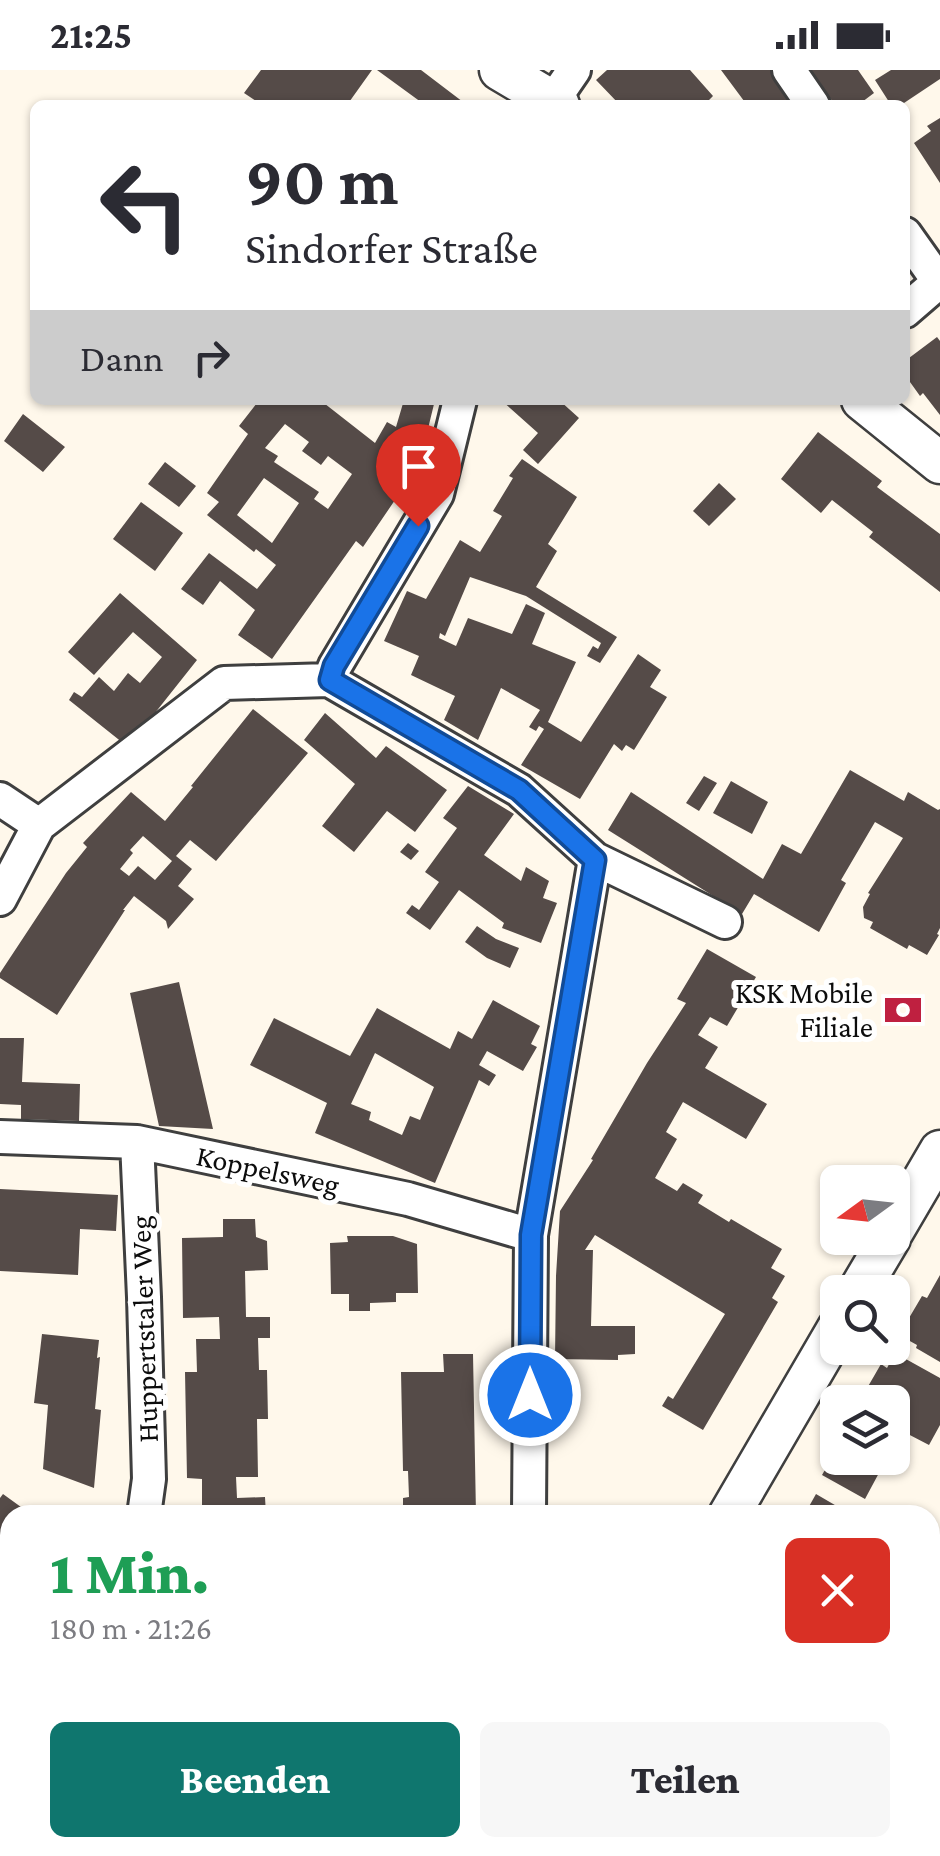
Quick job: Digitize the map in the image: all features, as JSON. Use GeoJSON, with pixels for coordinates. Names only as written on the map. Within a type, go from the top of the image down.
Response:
{"type":"FeatureCollection","features":[{"type":"Feature","properties":{"kind":"street"},"geometry":{"type":"LineString","coordinates":[[500,70],[559,95]]}},
{"type":"Feature","properties":{"kind":"street"},"geometry":{"type":"LineString","coordinates":[[789,70],[810,100]]}},
{"type":"Feature","properties":{"kind":"street"},"geometry":{"type":"LineString","coordinates":[[910,241],[940,281],[910,307]]}},
{"type":"Feature","properties":{"kind":"street"},"geometry":{"type":"LineString","coordinates":[[330,680],[334,666],[437,494],[459,405]]}},
{"type":"Feature","properties":{"kind":"street"},"geometry":{"type":"LineString","coordinates":[[868,405],[940,464]]}},
{"type":"Feature","properties":{"kind":"street"},"geometry":{"type":"LineString","coordinates":[[0,899],[39,825],[224,683],[330,680],[519,790],[595,860],[726,922]]}},
{"type":"Feature","properties":{"kind":"street"},"geometry":{"type":"LineString","coordinates":[[0,799],[39,825]]}},
{"type":"Feature","properties":{"kind":"street"},"geometry":{"type":"LineString","coordinates":[[529,1505],[531,1235],[595,860]]}},
{"type":"Feature","properties":{"kind":"street","name":"Koppelsweg"},"geometry":{"type":"LineString","coordinates":[[0,1137],[137,1142],[408,1199],[531,1235]]}},
{"type":"Feature","properties":{"kind":"street","name":"Huppertstaler Weg"},"geometry":{"type":"LineString","coordinates":[[137,1142],[149,1478],[145,1505]]}},
{"type":"Feature","properties":{"kind":"street"},"geometry":{"type":"LineString","coordinates":[[910,1202],[940,1151]]}},
{"type":"Feature","properties":{"kind":"street"},"geometry":{"type":"LineString","coordinates":[[736,1505],[820,1359]]}},
{"type":"Feature","properties":{"kind":"building"},"geometry":{"type":"Polygon","coordinates":[[[261,70],[372,70],[351,100],[254,100],[244,93],[261,70]]]}},
{"type":"Feature","properties":{"kind":"building"},"geometry":{"type":"Polygon","coordinates":[[[377,70],[421,70],[460,100],[418,100],[377,70]]]}},
{"type":"Feature","properties":{"kind":"building"},"geometry":{"type":"Polygon","coordinates":[[[607,70],[690,70],[713,96],[709,100],[615,100],[596,80],[607,70]]]}},
{"type":"Feature","properties":{"kind":"building"},"geometry":{"type":"Polygon","coordinates":[[[721,70],[774,70],[795,100],[743,100],[721,70]]]}},
{"type":"Feature","properties":{"kind":"building"},"geometry":{"type":"Polygon","coordinates":[[[810,70],[858,70],[874,93],[865,100],[831,100],[810,70]]]}},
{"type":"Feature","properties":{"kind":"building"},"geometry":{"type":"Polygon","coordinates":[[[891,70],[940,70],[940,79],[908,100],[888,100],[875,80],[891,70]]]}},
{"type":"Feature","properties":{"kind":"building"},"geometry":{"type":"Polygon","coordinates":[[[940,118],[940,183],[914,143],[931,131],[927,126],[940,118]]]}},
{"type":"Feature","properties":{"kind":"building"},"geometry":{"type":"Polygon","coordinates":[[[937,337],[940,341],[940,415],[910,382],[910,357],[937,337]]]}},
{"type":"Feature","properties":{"kind":"building"},"geometry":{"type":"Polygon","coordinates":[[[255,405],[326,405],[375,443],[387,422],[396,427],[403,405],[434,405],[424,445],[395,500],[363,547],[356,541],[272,659],[238,635],[255,610],[220,581],[203,605],[181,589],[209,553],[257,589],[276,565],[207,515],[219,502],[207,493],[248,434],[239,426],[255,405]],[[285,424],[265,448],[278,456],[274,462],[319,492],[314,499],[328,509],[352,474],[328,456],[321,465],[302,451],[309,442],[285,424]],[[264,478],[237,515],[272,543],[299,503],[264,478]]]}},
{"type":"Feature","properties":{"kind":"building"},"geometry":{"type":"Polygon","coordinates":[[[507,405],[565,405],[579,418],[538,464],[523,450],[538,433],[507,405]]]}},
{"type":"Feature","properties":{"kind":"building"},"geometry":{"type":"Polygon","coordinates":[[[23,414],[65,447],[43,472],[4,441],[23,414]]]}},
{"type":"Feature","properties":{"kind":"building"},"geometry":{"type":"Polygon","coordinates":[[[818,432],[882,481],[877,487],[940,534],[940,592],[869,537],[873,532],[832,500],[821,513],[781,479],[818,432]]]}},
{"type":"Feature","properties":{"kind":"building"},"geometry":{"type":"Polygon","coordinates":[[[522,459],[577,497],[548,544],[557,551],[536,587],[617,637],[600,663],[587,656],[593,646],[598,649],[601,643],[526,596],[470,577],[445,636],[440,633],[439,638],[456,646],[468,618],[512,634],[526,604],[545,613],[532,644],[576,662],[548,722],[581,742],[638,654],[661,670],[650,687],[667,697],[634,750],[626,745],[622,751],[614,744],[580,799],[521,765],[544,729],[539,726],[536,731],[529,727],[540,710],[501,688],[478,740],[444,720],[455,696],[411,675],[419,656],[384,641],[407,591],[426,599],[460,540],[480,552],[502,516],[493,511],[513,478],[509,476],[522,459]]]}},
{"type":"Feature","properties":{"kind":"building"},"geometry":{"type":"Polygon","coordinates":[[[165,462],[196,486],[179,507],[148,484],[165,462]]]}},
{"type":"Feature","properties":{"kind":"building"},"geometry":{"type":"Polygon","coordinates":[[[719,483],[736,499],[709,526],[693,511],[719,483]]]}},
{"type":"Feature","properties":{"kind":"building"},"geometry":{"type":"Polygon","coordinates":[[[141,502],[183,533],[155,571],[113,539],[141,502]]]}},
{"type":"Feature","properties":{"kind":"building"},"geometry":{"type":"Polygon","coordinates":[[[120,593],[197,660],[128,747],[69,700],[74,692],[82,697],[99,677],[114,691],[128,673],[140,683],[162,657],[133,632],[94,675],[68,652],[120,593]]]}},
{"type":"Feature","properties":{"kind":"building"},"geometry":{"type":"Polygon","coordinates":[[[253,709],[308,753],[216,861],[190,840],[176,856],[192,869],[178,886],[194,899],[168,929],[166,921],[134,896],[57,1015],[0,978],[66,873],[87,847],[83,843],[131,792],[165,821],[253,709]],[[143,836],[120,869],[129,876],[138,866],[155,880],[172,861],[143,836]]]}},
{"type":"Feature","properties":{"kind":"building"},"geometry":{"type":"Polygon","coordinates":[[[325,713],[376,758],[386,746],[447,790],[415,832],[387,811],[354,852],[322,826],[355,784],[304,740],[325,713]]]}},
{"type":"Feature","properties":{"kind":"building"},"geometry":{"type":"Polygon","coordinates":[[[850,770],[904,801],[908,792],[940,809],[940,928],[927,955],[909,945],[907,949],[870,928],[873,922],[864,918],[868,893],[903,838],[875,822],[841,880],[846,883],[819,932],[754,894],[742,914],[608,830],[631,792],[763,879],[782,844],[801,854],[850,770]]]}},
{"type":"Feature","properties":{"kind":"building"},"geometry":{"type":"Polygon","coordinates":[[[704,776],[717,783],[699,811],[686,803],[704,776]]]}},
{"type":"Feature","properties":{"kind":"building"},"geometry":{"type":"Polygon","coordinates":[[[731,781],[768,802],[752,834],[713,813],[731,781]]]}},
{"type":"Feature","properties":{"kind":"building"},"geometry":{"type":"Polygon","coordinates":[[[468,786],[514,814],[484,855],[521,881],[526,867],[549,881],[543,898],[557,903],[541,943],[502,928],[504,923],[459,890],[430,930],[406,913],[412,905],[419,910],[439,882],[425,872],[457,828],[443,818],[468,786]]]}},
{"type":"Feature","properties":{"kind":"building"},"geometry":{"type":"Polygon","coordinates":[[[408,843],[419,851],[411,860],[400,852],[408,843]]]}},
{"type":"Feature","properties":{"kind":"building"},"geometry":{"type":"Polygon","coordinates":[[[477,926],[519,948],[510,968],[465,942],[477,926]]]}},
{"type":"Feature","properties":{"kind":"building"},"geometry":{"type":"Polygon","coordinates":[[[707,949],[756,977],[727,1026],[710,1017],[698,1035],[718,1047],[705,1068],[767,1104],[746,1139],[683,1102],[666,1132],[677,1139],[655,1178],[677,1191],[683,1183],[703,1195],[698,1203],[782,1249],[771,1268],[785,1276],[772,1298],[778,1302],[703,1430],[662,1406],[668,1396],[673,1399],[725,1314],[595,1235],[585,1250],[593,1250],[591,1326],[635,1326],[635,1354],[618,1355],[618,1360],[555,1359],[560,1211],[686,1003],[677,999],[707,949]]]}},
{"type":"Feature","properties":{"kind":"building"},"geometry":{"type":"Polygon","coordinates":[[[179,982],[213,1129],[159,1126],[130,993],[179,982]]]}},
{"type":"Feature","properties":{"kind":"building"},"geometry":{"type":"Polygon","coordinates":[[[493,1000],[540,1026],[531,1044],[537,1047],[523,1071],[487,1051],[479,1065],[496,1075],[489,1086],[479,1080],[435,1183],[315,1133],[327,1103],[250,1065],[274,1018],[350,1056],[377,1008],[450,1049],[458,1031],[472,1039],[493,1000]],[[375,1053],[351,1104],[371,1112],[369,1120],[402,1135],[410,1116],[420,1120],[434,1087],[375,1053]]]}},
{"type":"Feature","properties":{"kind":"building"},"geometry":{"type":"Polygon","coordinates":[[[0,1038],[24,1038],[22,1082],[80,1084],[79,1121],[21,1119],[21,1105],[0,1104],[0,1038]]]}},
{"type":"Feature","properties":{"kind":"building"},"geometry":{"type":"Polygon","coordinates":[[[0,1189],[118,1195],[116,1231],[80,1229],[78,1275],[0,1271],[0,1189]]]}},
{"type":"Feature","properties":{"kind":"building"},"geometry":{"type":"Polygon","coordinates":[[[223,1219],[255,1219],[256,1237],[267,1241],[268,1270],[245,1271],[246,1317],[270,1317],[270,1338],[258,1338],[259,1370],[267,1370],[268,1419],[257,1419],[258,1477],[236,1477],[237,1498],[265,1497],[265,1505],[202,1505],[202,1479],[187,1478],[185,1372],[197,1372],[196,1339],[220,1339],[219,1317],[183,1318],[182,1238],[223,1237],[223,1219]]]}},
{"type":"Feature","properties":{"kind":"building"},"geometry":{"type":"Polygon","coordinates":[[[347,1236],[393,1236],[417,1244],[418,1293],[396,1293],[396,1302],[370,1303],[370,1311],[349,1311],[349,1294],[331,1294],[330,1243],[348,1242],[347,1236]]]}},
{"type":"Feature","properties":{"kind":"building"},"geometry":{"type":"Polygon","coordinates":[[[940,1275],[940,1362],[910,1341],[910,1316],[922,1296],[927,1298],[940,1275]]]}},
{"type":"Feature","properties":{"kind":"building"},"geometry":{"type":"Polygon","coordinates":[[[42,1334],[99,1340],[95,1409],[101,1410],[94,1488],[43,1469],[48,1405],[34,1403],[42,1334]]]}},
{"type":"Feature","properties":{"kind":"building"},"geometry":{"type":"Polygon","coordinates":[[[443,1354],[473,1354],[476,1505],[403,1505],[403,1498],[409,1497],[408,1471],[403,1471],[401,1372],[444,1372],[443,1354]]]}},
{"type":"Feature","properties":{"kind":"building"},"geometry":{"type":"Polygon","coordinates":[[[910,1361],[940,1378],[940,1425],[929,1445],[910,1435],[910,1385],[869,1385],[880,1365],[910,1365],[910,1361]]]}},
{"type":"Feature","properties":{"kind":"building"},"geometry":{"type":"Polygon","coordinates":[[[822,1475],[878,1475],[865,1499],[822,1475]]]}},
{"type":"Feature","properties":{"kind":"building"},"geometry":{"type":"Polygon","coordinates":[[[3,1494],[18,1505],[0,1505],[3,1494]]]}},
{"type":"Feature","properties":{"kind":"building"},"geometry":{"type":"Polygon","coordinates":[[[816,1494],[835,1505],[810,1505],[816,1494]]]}},
{"type":"Feature","properties":{"kind":"place","name":"KSK Mobile Filiale"},"geometry":{"type":"Point","coordinates":[903,1010]}},
{"type":"Feature","properties":{"kind":"route"},"geometry":{"type":"LineString","coordinates":[[418,526],[334,666],[330,680],[519,790],[595,860],[531,1235],[530,1395]]}}]}
